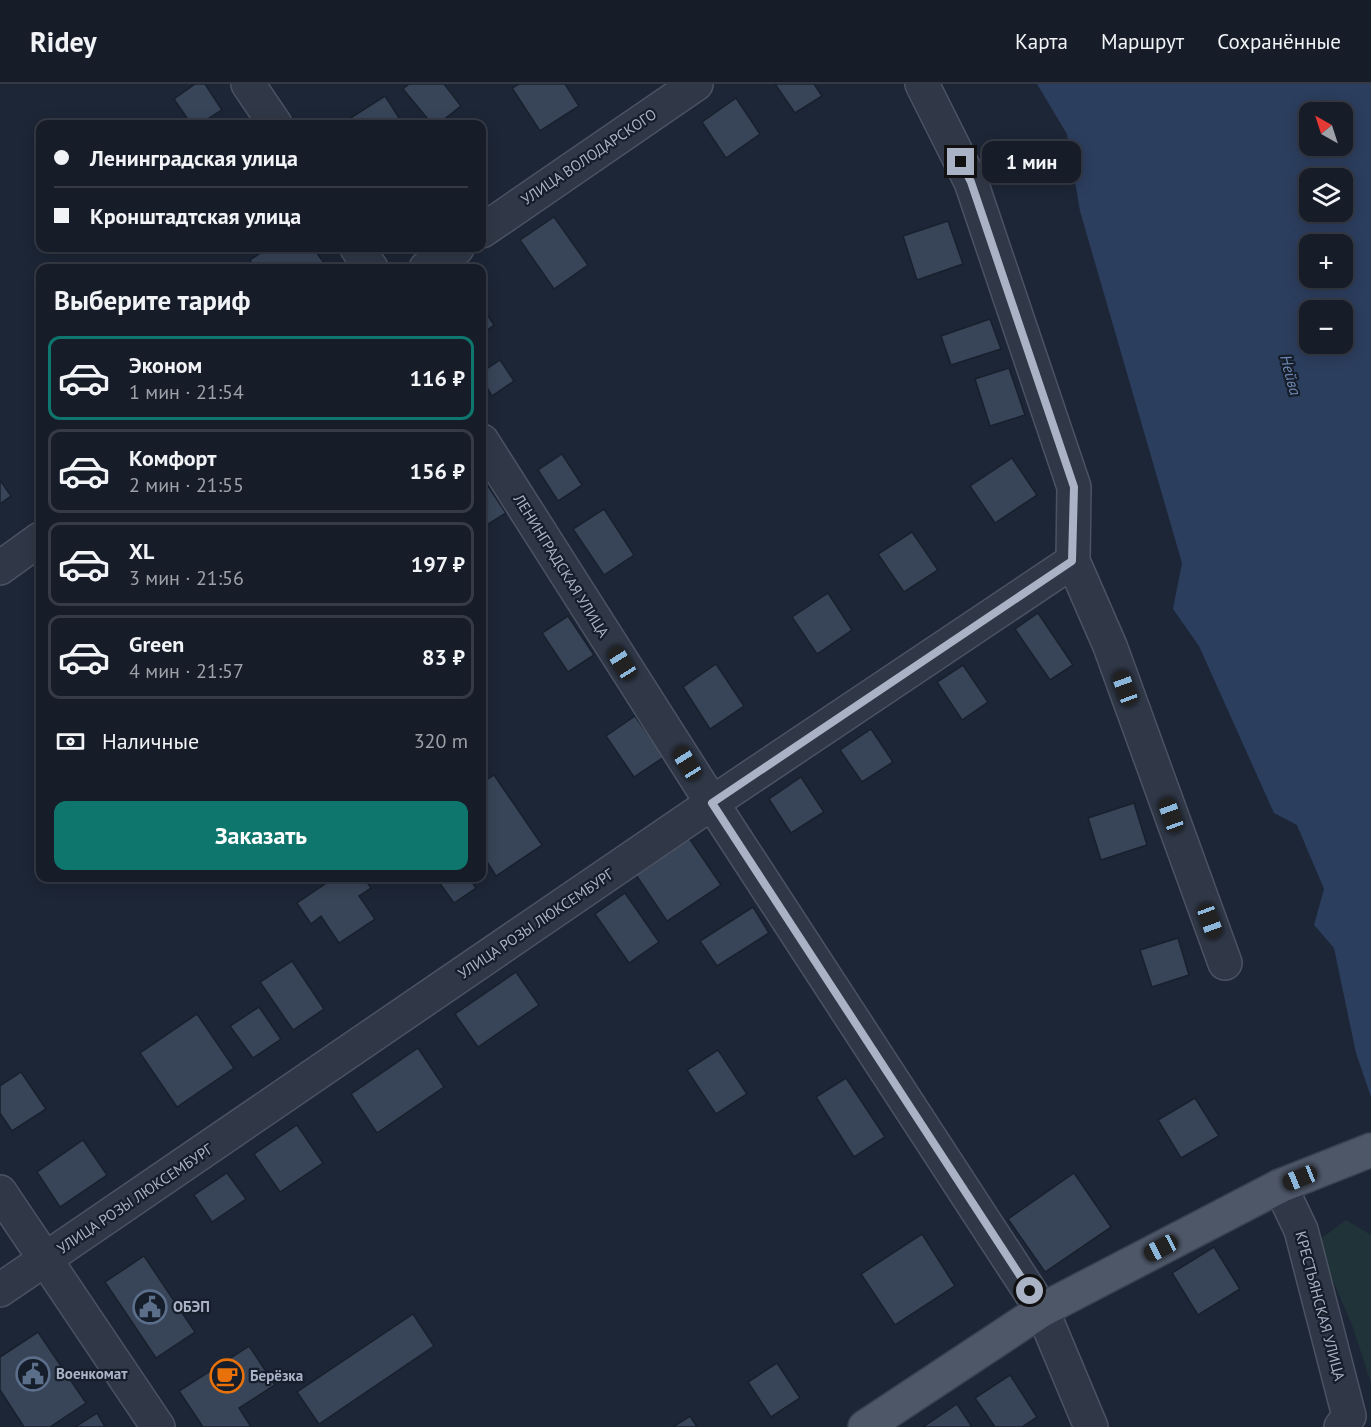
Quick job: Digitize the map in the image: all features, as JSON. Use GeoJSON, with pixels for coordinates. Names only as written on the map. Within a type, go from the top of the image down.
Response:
{"type":"FeatureCollection","features":[{"type":"Feature","properties":{"kind":"main road"},"geometry":{"type":"LineString","coordinates":[[865,1427],[1042,1310],[1280,1186],[1371,1150]]}},
{"type":"Feature","properties":{"kind":"street"},"geometry":{"type":"LineString","coordinates":[[248,84],[272,120]]}},
{"type":"Feature","properties":{"kind":"street","name":"УЛИЦА ВОЛОДАРСКОГО"},"geometry":{"type":"LineString","coordinates":[[486,228],[696,84]]}},
{"type":"Feature","properties":{"kind":"street"},"geometry":{"type":"LineString","coordinates":[[922,84],[971,182],[1074,487],[1072,561],[1110,646],[1225,963]]}},
{"type":"Feature","properties":{"kind":"street"},"geometry":{"type":"LineString","coordinates":[[432,264],[451,252]]}},
{"type":"Feature","properties":{"kind":"street","name":"ЛЕНИНГРАДСКАЯ УЛИЦА"},"geometry":{"type":"LineString","coordinates":[[486,447],[712,803],[1042,1310],[1091,1427]]}},
{"type":"Feature","properties":{"kind":"street"},"geometry":{"type":"LineString","coordinates":[[0,568],[36,542]]}},
{"type":"Feature","properties":{"kind":"street","name":"УЛИЦА РОЗЫ ЛЮКСЕМБУРГ"},"geometry":{"type":"LineString","coordinates":[[0,1290],[712,803],[1072,561]]}},
{"type":"Feature","properties":{"kind":"street","name":"КРЕСТЬЯНСКАЯ УЛИЦА"},"geometry":{"type":"LineString","coordinates":[[1280,1186],[1301,1230],[1349,1416],[1341,1427]]}},
{"type":"Feature","properties":{"kind":"street"},"geometry":{"type":"LineString","coordinates":[[0,1192],[158,1427]]}},
{"type":"Feature","properties":{"kind":"green space"},"geometry":{"type":"Polygon","coordinates":[[[1346,1220],[1371,1235],[1371,1383],[1352,1325],[1329,1271],[1319,1240],[1346,1220]]]}},
{"type":"Feature","properties":{"kind":"water","name":"Нейва"},"geometry":{"type":"Polygon","coordinates":[[[1037,84],[1371,84],[1371,1097],[1356,1053],[1334,948],[1314,925],[1324,889],[1297,825],[1274,813],[1199,646],[1173,609],[1182,563],[1080,211],[1067,134],[1037,84]]]}},
{"type":"Feature","properties":{"kind":"building"},"geometry":{"type":"Polygon","coordinates":[[[195,84],[205,84],[222,110],[206,120],[188,120],[174,99],[195,84]]]}},
{"type":"Feature","properties":{"kind":"building"},"geometry":{"type":"Polygon","coordinates":[[[409,84],[444,84],[461,106],[443,120],[429,120],[403,89],[409,84]]]}},
{"type":"Feature","properties":{"kind":"building"},"geometry":{"type":"Polygon","coordinates":[[[519,84],[565,84],[579,106],[540,131],[512,88],[519,84]]]}},
{"type":"Feature","properties":{"kind":"building"},"geometry":{"type":"Polygon","coordinates":[[[775,84],[814,84],[822,96],[795,113],[775,84]]]}},
{"type":"Feature","properties":{"kind":"building"},"geometry":{"type":"Polygon","coordinates":[[[385,96],[400,120],[347,120],[385,96]]]}},
{"type":"Feature","properties":{"kind":"building"},"geometry":{"type":"Polygon","coordinates":[[[736,98],[760,134],[726,158],[702,122],[736,98]]]}},
{"type":"Feature","properties":{"kind":"building"},"geometry":{"type":"Polygon","coordinates":[[[554,217],[588,265],[554,289],[520,240],[554,217]]]}},
{"type":"Feature","properties":{"kind":"building"},"geometry":{"type":"Polygon","coordinates":[[[948,221],[963,264],[917,280],[903,236],[948,221]]]}},
{"type":"Feature","properties":{"kind":"building"},"geometry":{"type":"Polygon","coordinates":[[[262,252],[316,252],[325,264],[252,264],[250,260],[262,252]]]}},
{"type":"Feature","properties":{"kind":"building"},"geometry":{"type":"Polygon","coordinates":[[[486,313],[494,325],[486,331],[486,313]]]}},
{"type":"Feature","properties":{"kind":"building"},"geometry":{"type":"Polygon","coordinates":[[[990,319],[1001,349],[951,365],[941,336],[990,319]]]}},
{"type":"Feature","properties":{"kind":"building"},"geometry":{"type":"Polygon","coordinates":[[[500,360],[514,381],[492,396],[486,386],[486,369],[500,360]]]}},
{"type":"Feature","properties":{"kind":"building"},"geometry":{"type":"Polygon","coordinates":[[[1009,368],[1025,415],[990,426],[975,379],[1009,368]]]}},
{"type":"Feature","properties":{"kind":"building"},"geometry":{"type":"Polygon","coordinates":[[[562,454],[582,485],[558,501],[538,470],[562,454]]]}},
{"type":"Feature","properties":{"kind":"building"},"geometry":{"type":"Polygon","coordinates":[[[1012,458],[1037,495],[995,523],[970,486],[1012,458]]]}},
{"type":"Feature","properties":{"kind":"building"},"geometry":{"type":"Polygon","coordinates":[[[0,480],[11,496],[0,504],[0,480]]]}},
{"type":"Feature","properties":{"kind":"building"},"geometry":{"type":"Polygon","coordinates":[[[486,483],[506,513],[486,526],[486,483]]]}},
{"type":"Feature","properties":{"kind":"building"},"geometry":{"type":"Polygon","coordinates":[[[604,509],[634,555],[604,575],[573,529],[604,509]]]}},
{"type":"Feature","properties":{"kind":"building"},"geometry":{"type":"Polygon","coordinates":[[[912,532],[938,570],[904,592],[878,554],[912,532]]]}},
{"type":"Feature","properties":{"kind":"building"},"geometry":{"type":"Polygon","coordinates":[[[828,593],[852,630],[817,654],[792,617],[828,593]]]}},
{"type":"Feature","properties":{"kind":"building"},"geometry":{"type":"Polygon","coordinates":[[[1038,613],[1073,665],[1050,680],[1015,629],[1038,613]]]}},
{"type":"Feature","properties":{"kind":"building"},"geometry":{"type":"Polygon","coordinates":[[[568,616],[594,655],[568,672],[542,633],[568,616]]]}},
{"type":"Feature","properties":{"kind":"building"},"geometry":{"type":"Polygon","coordinates":[[[716,664],[744,706],[710,729],[683,687],[716,664]]]}},
{"type":"Feature","properties":{"kind":"building"},"geometry":{"type":"Polygon","coordinates":[[[963,665],[988,702],[962,720],[937,682],[963,665]]]}},
{"type":"Feature","properties":{"kind":"building"},"geometry":{"type":"Polygon","coordinates":[[[635,716],[664,757],[634,777],[606,736],[635,716]]]}},
{"type":"Feature","properties":{"kind":"building"},"geometry":{"type":"Polygon","coordinates":[[[871,729],[893,762],[862,782],[840,750],[871,729]]]}},
{"type":"Feature","properties":{"kind":"building"},"geometry":{"type":"Polygon","coordinates":[[[494,775],[542,845],[496,876],[486,860],[486,780],[494,775]]]}},
{"type":"Feature","properties":{"kind":"building"},"geometry":{"type":"Polygon","coordinates":[[[801,777],[824,812],[791,833],[769,799],[801,777]]]}},
{"type":"Feature","properties":{"kind":"building"},"geometry":{"type":"Polygon","coordinates":[[[1134,803],[1147,845],[1101,860],[1088,818],[1134,803]]]}},
{"type":"Feature","properties":{"kind":"building"},"geometry":{"type":"Polygon","coordinates":[[[689,838],[721,885],[667,921],[636,875],[689,838]]]}},
{"type":"Feature","properties":{"kind":"building"},"geometry":{"type":"Polygon","coordinates":[[[328,882],[367,882],[371,888],[359,896],[375,919],[339,943],[321,916],[311,924],[297,903],[328,882]]]}},
{"type":"Feature","properties":{"kind":"building"},"geometry":{"type":"Polygon","coordinates":[[[439,882],[472,882],[476,888],[454,903],[439,882]]]}},
{"type":"Feature","properties":{"kind":"building"},"geometry":{"type":"Polygon","coordinates":[[[625,893],[659,942],[629,963],[595,914],[625,893]]]}},
{"type":"Feature","properties":{"kind":"building"},"geometry":{"type":"Polygon","coordinates":[[[753,907],[769,933],[717,966],[700,941],[753,907]]]}},
{"type":"Feature","properties":{"kind":"building"},"geometry":{"type":"Polygon","coordinates":[[[1178,938],[1189,975],[1152,987],[1140,950],[1178,938]]]}},
{"type":"Feature","properties":{"kind":"building"},"geometry":{"type":"Polygon","coordinates":[[[292,961],[324,1009],[293,1030],[260,982],[292,961]]]}},
{"type":"Feature","properties":{"kind":"building"},"geometry":{"type":"Polygon","coordinates":[[[516,972],[539,1005],[478,1047],[455,1014],[516,972]]]}},
{"type":"Feature","properties":{"kind":"building"},"geometry":{"type":"Polygon","coordinates":[[[259,1007],[281,1039],[253,1058],[230,1026],[259,1007]]]}},
{"type":"Feature","properties":{"kind":"building"},"geometry":{"type":"Polygon","coordinates":[[[197,1014],[234,1068],[177,1107],[140,1053],[197,1014]]]}},
{"type":"Feature","properties":{"kind":"building"},"geometry":{"type":"Polygon","coordinates":[[[418,1048],[444,1087],[377,1133],[351,1094],[418,1048]]]}},
{"type":"Feature","properties":{"kind":"building"},"geometry":{"type":"Polygon","coordinates":[[[718,1050],[747,1094],[716,1114],[687,1070],[718,1050]]]}},
{"type":"Feature","properties":{"kind":"building"},"geometry":{"type":"Polygon","coordinates":[[[21,1072],[46,1109],[12,1131],[0,1113],[0,1086],[21,1072]]]}},
{"type":"Feature","properties":{"kind":"building"},"geometry":{"type":"Polygon","coordinates":[[[846,1078],[885,1137],[854,1157],[816,1097],[846,1078]]]}},
{"type":"Feature","properties":{"kind":"building"},"geometry":{"type":"Polygon","coordinates":[[[1195,1098],[1219,1136],[1181,1158],[1158,1120],[1195,1098]]]}},
{"type":"Feature","properties":{"kind":"building"},"geometry":{"type":"Polygon","coordinates":[[[297,1125],[323,1163],[280,1192],[254,1154],[297,1125]]]}},
{"type":"Feature","properties":{"kind":"building"},"geometry":{"type":"Polygon","coordinates":[[[83,1140],[107,1175],[60,1207],[37,1172],[83,1140]]]}},
{"type":"Feature","properties":{"kind":"building"},"geometry":{"type":"Polygon","coordinates":[[[227,1173],[246,1199],[212,1222],[194,1195],[227,1173]]]}},
{"type":"Feature","properties":{"kind":"building"},"geometry":{"type":"Polygon","coordinates":[[[1074,1173],[1111,1227],[1045,1272],[1008,1219],[1074,1173]]]}},
{"type":"Feature","properties":{"kind":"building"},"geometry":{"type":"Polygon","coordinates":[[[922,1234],[955,1286],[895,1325],[861,1274],[922,1234]]]}},
{"type":"Feature","properties":{"kind":"building"},"geometry":{"type":"Polygon","coordinates":[[[1214,1247],[1240,1289],[1198,1315],[1172,1273],[1214,1247]]]}},
{"type":"Feature","properties":{"kind":"building","name":"ОБЭП"},"geometry":{"type":"Polygon","coordinates":[[[144,1256],[195,1332],[156,1358],[105,1282],[144,1256]]]}},
{"type":"Feature","properties":{"kind":"building"},"geometry":{"type":"Polygon","coordinates":[[[413,1314],[434,1346],[319,1424],[297,1392],[413,1314]]]}},
{"type":"Feature","properties":{"kind":"building","name":"Военкомат"},"geometry":{"type":"Polygon","coordinates":[[[38,1332],[86,1403],[50,1427],[24,1427],[0,1390],[0,1357],[38,1332]]]}},
{"type":"Feature","properties":{"kind":"building"},"geometry":{"type":"Polygon","coordinates":[[[249,1346],[275,1385],[239,1408],[251,1427],[203,1427],[179,1391],[249,1346]]]}},
{"type":"Feature","properties":{"kind":"building"},"geometry":{"type":"Polygon","coordinates":[[[777,1363],[800,1398],[771,1417],[748,1382],[777,1363]]]}},
{"type":"Feature","properties":{"kind":"building"},"geometry":{"type":"Polygon","coordinates":[[[1010,1375],[1037,1417],[1022,1427],[995,1427],[975,1398],[1010,1375]]]}},
{"type":"Feature","properties":{"kind":"building"},"geometry":{"type":"Polygon","coordinates":[[[957,1404],[972,1427],[923,1427],[957,1404]]]}},
{"type":"Feature","properties":{"kind":"building"},"geometry":{"type":"Polygon","coordinates":[[[97,1413],[105,1427],[75,1427],[97,1413]]]}},
{"type":"Feature","properties":{"kind":"building"},"geometry":{"type":"Polygon","coordinates":[[[690,1416],[697,1427],[673,1427],[690,1416]]]}},
{"type":"Feature","properties":{"kind":"place","name":"ОБЭП"},"geometry":{"type":"Point","coordinates":[150,1307]}},
{"type":"Feature","properties":{"kind":"place","name":"Военкомат"},"geometry":{"type":"Point","coordinates":[33,1374]}},
{"type":"Feature","properties":{"kind":"place","name":"Берёзка"},"geometry":{"type":"Point","coordinates":[227,1376]}},
{"type":"Feature","properties":{"kind":"route"},"geometry":{"type":"LineString","coordinates":[[961,162],[971,182],[1074,487],[1072,561],[712,803],[1030,1291]]}}]}
